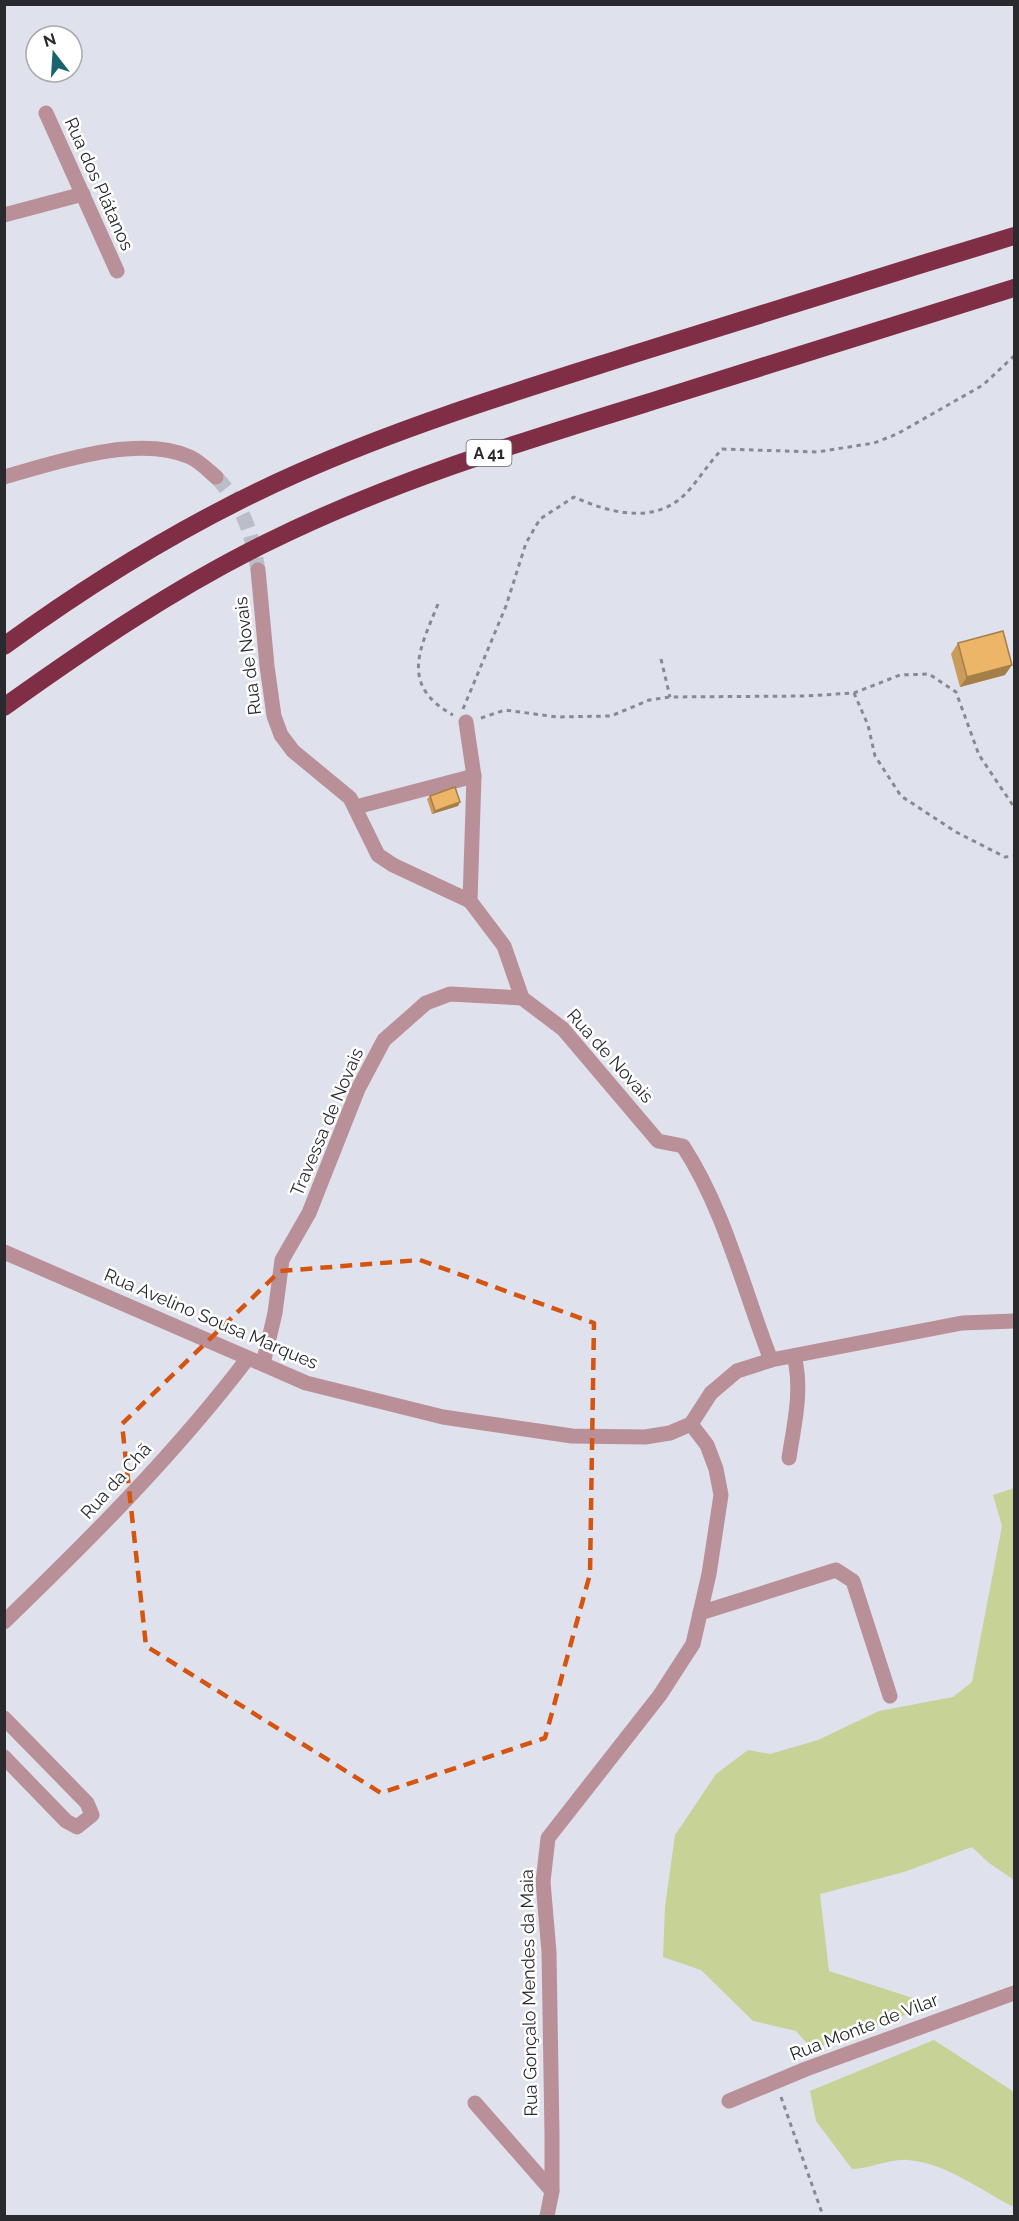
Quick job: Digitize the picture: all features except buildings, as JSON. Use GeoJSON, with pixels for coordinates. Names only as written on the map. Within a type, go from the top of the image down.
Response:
{"type":"FeatureCollection","features":[{"type":"Feature","properties":{"kind":"highway"},"geometry":{"type":"LineString","coordinates":[[4,646],[86,589],[163,542],[255,493],[348,451],[489,400],[1014,236]]}},
{"type":"Feature","properties":{"kind":"highway","name":"A 41"},"geometry":{"type":"LineString","coordinates":[[4,707],[109,634],[182,588],[268,542],[364,499],[504,448],[1014,288]]}},
{"type":"Feature","properties":{"kind":"street","name":"Rua dos Plátanos"},"geometry":{"type":"LineString","coordinates":[[46,113],[117,271]]}},
{"type":"Feature","properties":{"kind":"street"},"geometry":{"type":"LineString","coordinates":[[4,215],[83,194]]}},
{"type":"Feature","properties":{"kind":"street"},"geometry":{"type":"LineString","coordinates":[[4,477],[94,452],[132,450],[168,451],[192,458],[216,477]]}},
{"type":"Feature","properties":{"kind":"street","name":"Rua de Novais"},"geometry":{"type":"LineString","coordinates":[[258,570],[267,666],[274,716],[281,735],[293,751],[338,787],[356,807],[378,855],[393,865],[470,901],[504,946],[522,998],[563,1029],[658,1141],[683,1146],[700,1173],[722,1222],[771,1360]]}},
{"type":"Feature","properties":{"kind":"street"},"geometry":{"type":"LineString","coordinates":[[463,720],[474,776],[470,901]]}},
{"type":"Feature","properties":{"kind":"street"},"geometry":{"type":"LineString","coordinates":[[356,807],[474,776]]}},
{"type":"Feature","properties":{"kind":"street","name":"Travessa de Novais"},"geometry":{"type":"LineString","coordinates":[[255,1361],[275,1313],[282,1260],[309,1213],[358,1089],[384,1040],[426,1004],[450,994],[522,998]]}},
{"type":"Feature","properties":{"kind":"street","name":"Rua Avelino Sousa Marques"},"geometry":{"type":"LineString","coordinates":[[4,1252],[306,1383],[443,1417],[572,1436],[645,1437],[670,1433],[691,1424]]}},
{"type":"Feature","properties":{"kind":"street"},"geometry":{"type":"LineString","coordinates":[[691,1424],[711,1393],[737,1371],[771,1360],[962,1323],[1014,1321]]}},
{"type":"Feature","properties":{"kind":"street"},"geometry":{"type":"LineString","coordinates":[[789,1458],[798,1396],[798,1369],[794,1356]]}},
{"type":"Feature","properties":{"kind":"street","name":"Rua da Chã"},"geometry":{"type":"LineString","coordinates":[[4,1622],[98,1531],[222,1392],[255,1361]]}},
{"type":"Feature","properties":{"kind":"street","name":"Rua Gonçalo Mendes da Maia"},"geometry":{"type":"LineString","coordinates":[[547,2217],[552,2191],[549,1952],[543,1882],[548,1838],[660,1695],[693,1644],[709,1574],[721,1496],[716,1469],[707,1445],[691,1424]]}},
{"type":"Feature","properties":{"kind":"street"},"geometry":{"type":"LineString","coordinates":[[700,1613],[836,1570],[853,1581],[890,1696]]}},
{"type":"Feature","properties":{"kind":"street"},"geometry":{"type":"LineString","coordinates":[[4,1718],[87,1803],[92,1815],[77,1827],[66,1821],[4,1757]]}},
{"type":"Feature","properties":{"kind":"street","name":"Rua Monte de Vilar"},"geometry":{"type":"LineString","coordinates":[[729,2101],[1014,1993]]}},
{"type":"Feature","properties":{"kind":"street"},"geometry":{"type":"LineString","coordinates":[[475,2103],[552,2191]]}},
{"type":"Feature","properties":{"kind":"path"},"geometry":{"type":"LineString","coordinates":[[463,720],[506,606],[526,543],[540,519],[557,507],[574,497],[617,512],[636,515],[655,512],[674,503],[689,490],[722,449],[817,452],[874,443],[897,434],[983,385],[1014,356]]}},
{"type":"Feature","properties":{"kind":"path"},"geometry":{"type":"LineString","coordinates":[[438,604],[420,649],[417,669],[422,688],[441,708],[463,720],[505,710],[557,717],[611,716],[650,700],[670,697],[805,696],[854,693],[900,675],[929,674],[956,692],[980,755],[1014,807]]}},
{"type":"Feature","properties":{"kind":"path"},"geometry":{"type":"LineString","coordinates":[[661,659],[670,697]]}},
{"type":"Feature","properties":{"kind":"path"},"geometry":{"type":"LineString","coordinates":[[854,693],[867,725],[875,756],[901,796],[956,832],[1005,857],[1014,856]]}},
{"type":"Feature","properties":{"kind":"path"},"geometry":{"type":"LineString","coordinates":[[776,2082],[823,2217]]}},
{"type":"Feature","properties":{"kind":"highlighted area"},"geometry":{"type":"Polygon","coordinates":[[[420,1260],[594,1323],[590,1574],[545,1738],[381,1793],[146,1646],[122,1424],[280,1271],[420,1260]]]}},
{"type":"Feature","properties":{"kind":"green space"},"geometry":{"type":"Polygon","coordinates":[[[1014,1488],[1014,1880],[989,1863],[972,1847],[904,1872],[820,1894],[829,1971],[925,2002],[916,2011],[812,2049],[796,2031],[753,2021],[701,1970],[663,1957],[665,1907],[675,1835],[716,1774],[748,1750],[770,1754],[818,1740],[879,1711],[953,1697],[972,1682],[1002,1526],[993,1495],[1014,1488]]]}},
{"type":"Feature","properties":{"kind":"green space"},"geometry":{"type":"Polygon","coordinates":[[[934,2040],[1014,2092],[1014,2207],[950,2172],[923,2162],[901,2160],[852,2169],[816,2121],[810,2091],[934,2040]]]}},
{"type":"Feature","properties":{"kind":"tunnel"},"geometry":{"type":"LineString","coordinates":[[216,477],[226,488],[245,520],[258,570]]}}]}
